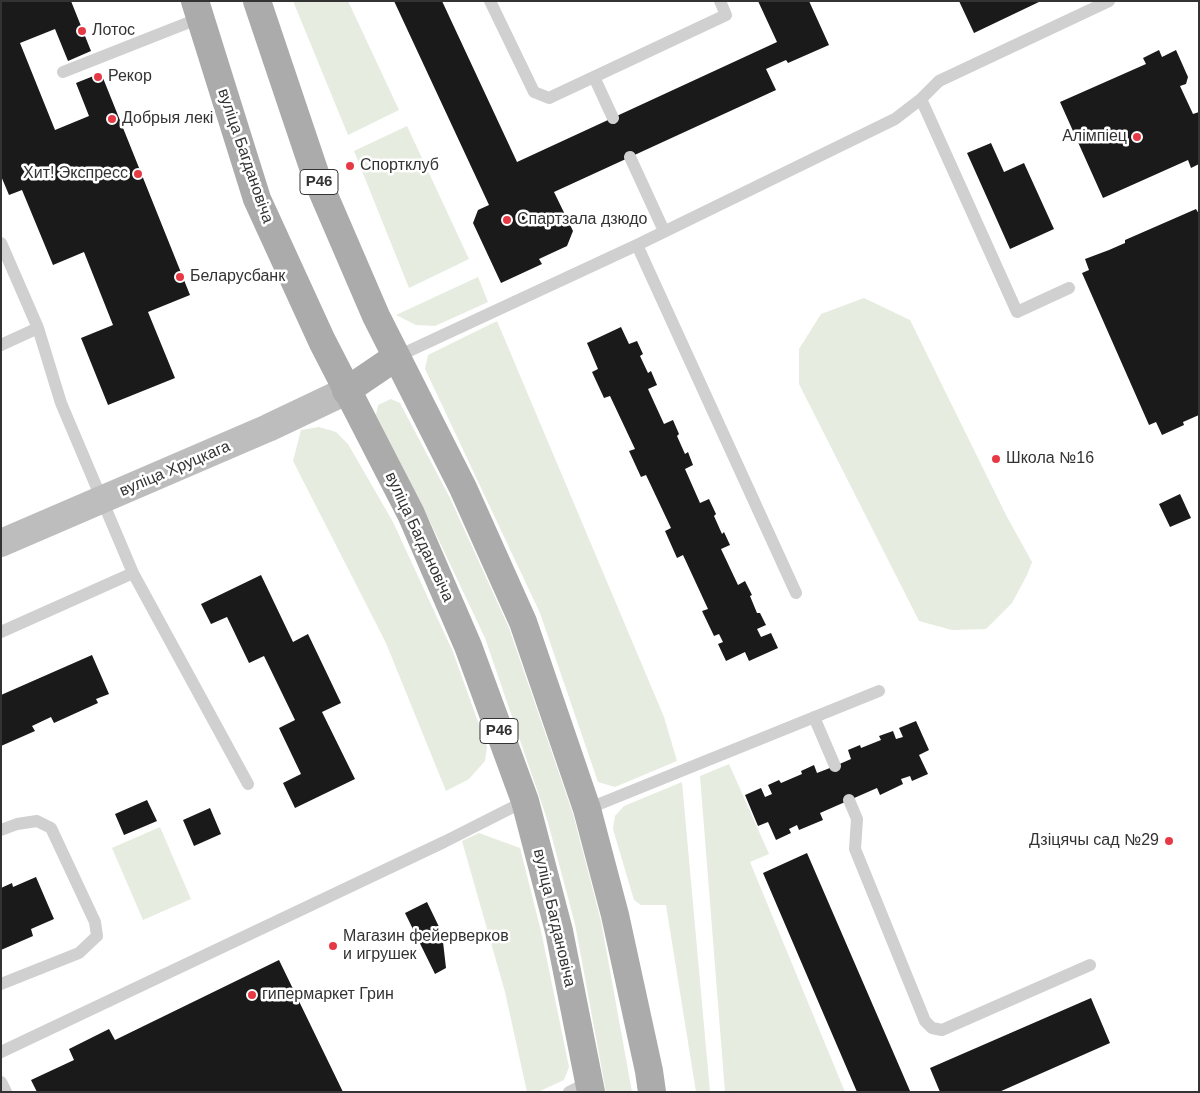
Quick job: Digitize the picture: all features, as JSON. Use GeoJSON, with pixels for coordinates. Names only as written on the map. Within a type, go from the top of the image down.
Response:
{"type":"FeatureCollection","features":[{"type":"Feature","properties":{"kind":"main road","name":"Р46"},"geometry":{"type":"LineString","coordinates":[[257,1],[317,179],[376,316],[463,488],[523,622],[587,809],[615,915],[652,1092]]}},
{"type":"Feature","properties":{"kind":"main road","name":"вуліца Багдановіча"},"geometry":{"type":"LineString","coordinates":[[197,10],[257,199],[346,391],[411,514],[468,646],[525,801],[559,931],[583,1088]]}},
{"type":"Feature","properties":{"kind":"main road"},"geometry":{"type":"LineString","coordinates":[[346,391],[396,357]]}},
{"type":"Feature","properties":{"kind":"street","name":"вуліца Хруцкага"},"geometry":{"type":"LineString","coordinates":[[1,543],[268,428],[346,391]]}},
{"type":"Feature","properties":{"kind":"lane"},"geometry":{"type":"LineString","coordinates":[[490,1],[534,92],[549,98],[726,14],[720,1]]}},
{"type":"Feature","properties":{"kind":"lane"},"geometry":{"type":"LineString","coordinates":[[396,357],[637,245],[895,119],[939,81],[1109,1]]}},
{"type":"Feature","properties":{"kind":"lane"},"geometry":{"type":"LineString","coordinates":[[63,72],[197,10]]}},
{"type":"Feature","properties":{"kind":"lane"},"geometry":{"type":"LineString","coordinates":[[594,77],[613,118]]}},
{"type":"Feature","properties":{"kind":"lane"},"geometry":{"type":"LineString","coordinates":[[921,98],[1017,312],[1069,288]]}},
{"type":"Feature","properties":{"kind":"lane"},"geometry":{"type":"LineString","coordinates":[[630,157],[664,231]]}},
{"type":"Feature","properties":{"kind":"lane"},"geometry":{"type":"LineString","coordinates":[[1,243],[38,328],[61,403],[132,574],[248,784]]}},
{"type":"Feature","properties":{"kind":"lane"},"geometry":{"type":"LineString","coordinates":[[637,245],[796,593]]}},
{"type":"Feature","properties":{"kind":"lane"},"geometry":{"type":"LineString","coordinates":[[1,346],[38,328]]}},
{"type":"Feature","properties":{"kind":"lane"},"geometry":{"type":"LineString","coordinates":[[1,632],[132,574]]}},
{"type":"Feature","properties":{"kind":"lane"},"geometry":{"type":"LineString","coordinates":[[587,809],[879,691]]}},
{"type":"Feature","properties":{"kind":"lane"},"geometry":{"type":"LineString","coordinates":[[814,717],[835,766]]}},
{"type":"Feature","properties":{"kind":"lane"},"geometry":{"type":"LineString","coordinates":[[849,800],[857,819],[855,849],[925,1020],[932,1028],[942,1030],[1090,965]]}},
{"type":"Feature","properties":{"kind":"lane"},"geometry":{"type":"LineString","coordinates":[[1,1052],[444,842],[525,801]]}},
{"type":"Feature","properties":{"kind":"lane"},"geometry":{"type":"LineString","coordinates":[[1,830],[17,824],[37,821],[51,828],[95,922],[97,936],[80,953],[1,984]]}},
{"type":"Feature","properties":{"kind":"lane"},"geometry":{"type":"LineString","coordinates":[[1,1082],[6,1092]]}},
{"type":"Feature","properties":{"kind":"shaded area"},"geometry":{"type":"Polygon","coordinates":[[[293,1],[348,1],[399,110],[348,135],[293,1]]]}},
{"type":"Feature","properties":{"kind":"shaded area"},"geometry":{"type":"Polygon","coordinates":[[[407,126],[469,259],[409,288],[354,151],[407,126]]]}},
{"type":"Feature","properties":{"kind":"shaded area"},"geometry":{"type":"Polygon","coordinates":[[[478,277],[488,302],[435,326],[416,325],[396,315],[478,277]]]}},
{"type":"Feature","properties":{"kind":"shaded area"},"geometry":{"type":"Polygon","coordinates":[[[864,298],[910,320],[1006,515],[1032,562],[1012,603],[986,629],[952,630],[919,621],[799,384],[799,349],[821,314],[864,298]]]}},
{"type":"Feature","properties":{"kind":"shaded area"},"geometry":{"type":"Polygon","coordinates":[[[497,321],[664,717],[677,761],[615,787],[598,782],[540,613],[425,369],[428,355],[497,321]]]}},
{"type":"Feature","properties":{"kind":"shaded area"},"geometry":{"type":"Polygon","coordinates":[[[391,399],[400,403],[450,498],[509,628],[573,814],[601,921],[632,1092],[606,1092],[575,924],[547,819],[485,638],[424,509],[376,415],[378,405],[391,399]]]}},
{"type":"Feature","properties":{"kind":"shaded area"},"geometry":{"type":"Polygon","coordinates":[[[319,427],[336,432],[348,444],[393,522],[453,652],[487,747],[485,761],[469,779],[446,791],[386,643],[293,461],[301,430],[319,427]]]}},
{"type":"Feature","properties":{"kind":"shaded area"},"geometry":{"type":"Polygon","coordinates":[[[729,764],[769,854],[750,862],[845,1092],[725,1092],[700,776],[729,764]]]}},
{"type":"Feature","properties":{"kind":"shaded area"},"geometry":{"type":"Polygon","coordinates":[[[682,782],[710,1092],[696,1092],[666,905],[641,905],[634,900],[613,829],[615,816],[624,806],[682,782]]]}},
{"type":"Feature","properties":{"kind":"shaded area"},"geometry":{"type":"Polygon","coordinates":[[[160,827],[191,899],[143,920],[112,848],[160,827]]]}},
{"type":"Feature","properties":{"kind":"shaded area"},"geometry":{"type":"Polygon","coordinates":[[[479,833],[520,848],[541,931],[569,1067],[564,1080],[538,1092],[527,1092],[505,992],[462,841],[479,833]]]}},
{"type":"Feature","properties":{"kind":"building"},"geometry":{"type":"Polygon","coordinates":[[[1,1],[71,1],[91,51],[68,61],[55,29],[20,43],[55,130],[89,116],[76,83],[101,73],[190,295],[148,312],[175,378],[108,405],[81,338],[113,325],[84,252],[53,265],[22,190],[9,195],[1,176],[1,1]]]}},
{"type":"Feature","properties":{"kind":"building"},"geometry":{"type":"Polygon","coordinates":[[[394,1],[442,1],[517,162],[777,42],[758,1],[809,1],[829,45],[788,63],[786,60],[766,69],[776,90],[554,192],[573,231],[567,246],[539,259],[542,264],[501,283],[473,223],[478,210],[489,205],[394,1]]]}},
{"type":"Feature","properties":{"kind":"building"},"geometry":{"type":"Polygon","coordinates":[[[959,1],[1041,1],[974,33],[959,1]]]}},
{"type":"Feature","properties":{"kind":"building","name":"Алімпіец"},"geometry":{"type":"Polygon","coordinates":[[[1159,50],[1162,57],[1176,50],[1188,77],[1186,84],[1180,86],[1193,114],[1199,112],[1199,164],[1191,168],[1188,160],[1103,198],[1060,102],[1146,64],[1143,58],[1159,50]]]}},
{"type":"Feature","properties":{"kind":"building"},"geometry":{"type":"Polygon","coordinates":[[[991,143],[1004,172],[1024,163],[1054,229],[1010,249],[967,153],[991,143]]]}},
{"type":"Feature","properties":{"kind":"building"},"geometry":{"type":"Polygon","coordinates":[[[1196,209],[1199,214],[1199,415],[1183,422],[1184,425],[1162,435],[1156,422],[1149,425],[1082,273],[1089,270],[1085,259],[1125,243],[1125,240],[1196,209]]]}},
{"type":"Feature","properties":{"kind":"building"},"geometry":{"type":"Polygon","coordinates":[[[621,327],[629,344],[637,341],[643,354],[640,356],[648,373],[651,371],[657,385],[648,389],[664,424],[673,420],[679,434],[677,436],[685,454],[688,452],[693,465],[685,469],[700,503],[709,499],[722,534],[724,532],[730,545],[721,549],[738,585],[745,581],[752,595],[750,596],[757,613],[760,613],[766,625],[757,629],[761,637],[771,633],[778,648],[749,661],[745,652],[726,661],[718,644],[723,642],[719,634],[714,636],[702,611],[708,609],[683,555],[677,558],[665,531],[671,528],[646,475],[641,477],[629,451],[635,449],[610,396],[604,398],[592,372],[598,369],[587,343],[621,327]]]}},
{"type":"Feature","properties":{"kind":"building"},"geometry":{"type":"Polygon","coordinates":[[[1180,494],[1191,518],[1170,527],[1159,504],[1180,494]]]}},
{"type":"Feature","properties":{"kind":"building"},"geometry":{"type":"Polygon","coordinates":[[[261,575],[293,642],[308,634],[341,703],[322,712],[355,779],[295,808],[283,783],[301,774],[279,728],[295,720],[264,656],[249,663],[227,617],[211,624],[201,604],[261,575]]]}},
{"type":"Feature","properties":{"kind":"building"},"geometry":{"type":"Polygon","coordinates":[[[92,655],[109,694],[96,699],[98,703],[54,723],[51,717],[32,726],[35,731],[1,746],[1,695],[92,655]]]}},
{"type":"Feature","properties":{"kind":"building"},"geometry":{"type":"Polygon","coordinates":[[[916,721],[929,750],[919,755],[928,774],[912,781],[910,776],[901,779],[903,784],[880,795],[877,788],[820,813],[823,820],[799,830],[797,825],[789,829],[791,833],[776,840],[768,822],[758,826],[745,795],[761,788],[765,797],[772,794],[768,785],[779,780],[781,783],[802,774],[801,771],[814,765],[817,773],[835,766],[851,759],[848,750],[860,745],[861,748],[881,740],[879,736],[893,731],[896,739],[903,737],[899,728],[916,721]]]}},
{"type":"Feature","properties":{"kind":"building"},"geometry":{"type":"Polygon","coordinates":[[[147,800],[157,821],[124,835],[115,814],[147,800]]]}},
{"type":"Feature","properties":{"kind":"building"},"geometry":{"type":"Polygon","coordinates":[[[210,808],[221,834],[194,846],[183,820],[210,808]]]}},
{"type":"Feature","properties":{"kind":"building"},"geometry":{"type":"Polygon","coordinates":[[[807,853],[910,1091],[908,1092],[857,1092],[763,873],[807,853]]]}},
{"type":"Feature","properties":{"kind":"building"},"geometry":{"type":"Polygon","coordinates":[[[36,877],[54,919],[31,929],[33,936],[1,950],[1,888],[12,883],[13,887],[36,877]]]}},
{"type":"Feature","properties":{"kind":"building"},"geometry":{"type":"Polygon","coordinates":[[[427,902],[442,933],[446,968],[435,974],[405,913],[427,902]]]}},
{"type":"Feature","properties":{"kind":"building","name":"гипермаркет Грин"},"geometry":{"type":"Polygon","coordinates":[[[279,960],[343,1092],[37,1092],[31,1080],[74,1060],[69,1049],[109,1029],[115,1040],[279,960]]]}},
{"type":"Feature","properties":{"kind":"building"},"geometry":{"type":"Polygon","coordinates":[[[1091,998],[1110,1043],[999,1092],[940,1092],[930,1068],[1091,998]]]}},
{"type":"Feature","properties":{"kind":"place","name":"Лотос"},"geometry":{"type":"Point","coordinates":[82,31]}},
{"type":"Feature","properties":{"kind":"place","name":"Рекор"},"geometry":{"type":"Point","coordinates":[98,77]}},
{"type":"Feature","properties":{"kind":"place","name":"Добрыя лекі"},"geometry":{"type":"Point","coordinates":[112,119]}},
{"type":"Feature","properties":{"kind":"place","name":"Алімпіец"},"geometry":{"type":"Point","coordinates":[1137,137]}},
{"type":"Feature","properties":{"kind":"place","name":"Спортклуб"},"geometry":{"type":"Point","coordinates":[350,166]}},
{"type":"Feature","properties":{"kind":"place","name":"Хит! Экспресс"},"geometry":{"type":"Point","coordinates":[138,174]}},
{"type":"Feature","properties":{"kind":"place","name":"Спартзала дзюдо"},"geometry":{"type":"Point","coordinates":[507,220]}},
{"type":"Feature","properties":{"kind":"place","name":"Беларусбанк"},"geometry":{"type":"Point","coordinates":[180,277]}},
{"type":"Feature","properties":{"kind":"place","name":"Школа №16"},"geometry":{"type":"Point","coordinates":[996,459]}},
{"type":"Feature","properties":{"kind":"place","name":"Дзіцячы сад №29"},"geometry":{"type":"Point","coordinates":[1169,841]}},
{"type":"Feature","properties":{"kind":"place","name":"Магазин фейерверков и игрушек"},"geometry":{"type":"Point","coordinates":[333,946]}},
{"type":"Feature","properties":{"kind":"place","name":"гипермаркет Грин"},"geometry":{"type":"Point","coordinates":[252,995]}}]}
